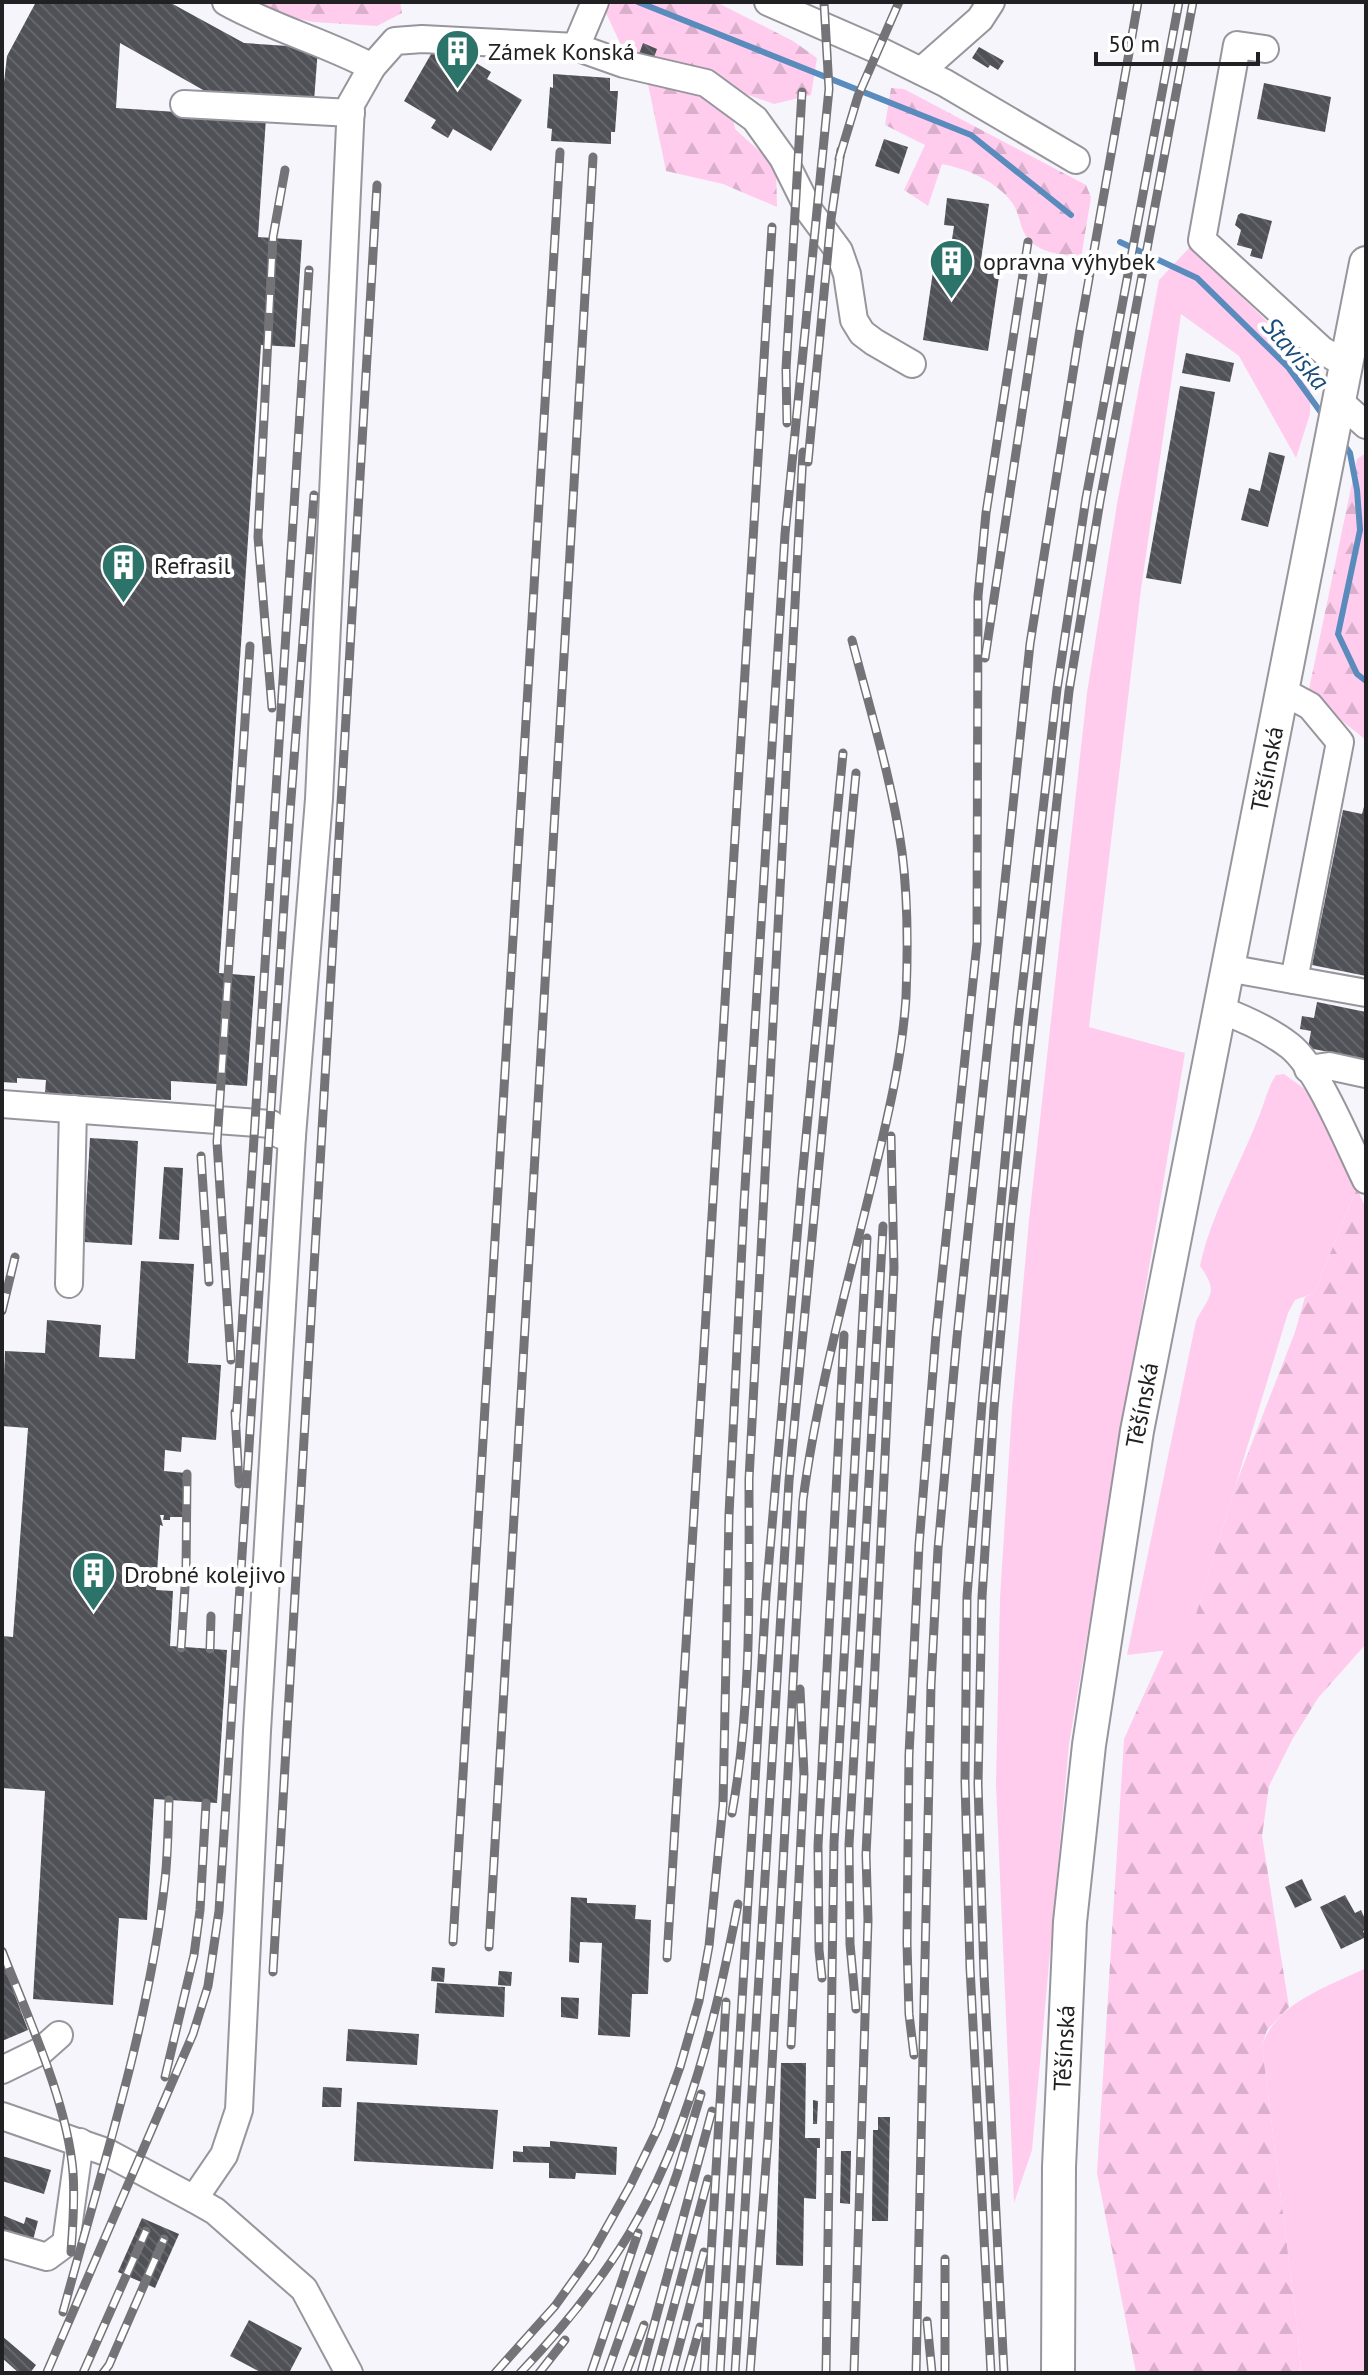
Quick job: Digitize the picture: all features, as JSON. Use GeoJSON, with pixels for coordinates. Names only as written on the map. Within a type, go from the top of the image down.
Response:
{"type":"FeatureCollection","features":[{"type":"Feature","properties":{"kind":"main road","name":"Těšínská"},"geometry":{"type":"LineString","coordinates":[[1058,2373],[1059,2167],[1069,1937],[1089,1745],[1137,1431],[1366,263]]}},
{"type":"Feature","properties":{"kind":"street"},"geometry":{"type":"LineString","coordinates":[[226,2],[243,12],[338,49],[372,67]]}},
{"type":"Feature","properties":{"kind":"street"},"geometry":{"type":"LineString","coordinates":[[768,2],[921,71],[1076,160]]}},
{"type":"Feature","properties":{"kind":"street"},"geometry":{"type":"LineString","coordinates":[[921,71],[980,19],[991,2]]}},
{"type":"Feature","properties":{"kind":"street"},"geometry":{"type":"LineString","coordinates":[[576,47],[594,4]]}},
{"type":"Feature","properties":{"kind":"street"},"geometry":{"type":"LineString","coordinates":[[194,2199],[224,2155],[239,2110],[258,1715],[292,1136],[319,799],[351,104],[372,67],[395,41],[422,39],[576,47],[624,64],[706,83],[755,119],[783,158],[810,212],[839,251],[847,274],[854,320],[862,333],[912,364]]}},
{"type":"Feature","properties":{"kind":"street"},"geometry":{"type":"LineString","coordinates":[[1265,49],[1237,45],[1202,240],[1322,350],[1347,365]]}},
{"type":"Feature","properties":{"kind":"street"},"geometry":{"type":"LineString","coordinates":[[184,104],[351,113]]}},
{"type":"Feature","properties":{"kind":"street"},"geometry":{"type":"LineString","coordinates":[[1340,402],[1366,425]]}},
{"type":"Feature","properties":{"kind":"street"},"geometry":{"type":"LineString","coordinates":[[1282,691],[1310,706],[1340,742],[1294,980]]}},
{"type":"Feature","properties":{"kind":"street"},"geometry":{"type":"LineString","coordinates":[[1227,968],[1366,993]]}},
{"type":"Feature","properties":{"kind":"street"},"geometry":{"type":"LineString","coordinates":[[1218,1009],[1248,1020],[1292,1047],[1322,1090],[1366,1180]]}},
{"type":"Feature","properties":{"kind":"street"},"geometry":{"type":"LineString","coordinates":[[1308,1069],[1329,1066],[1366,1074]]}},
{"type":"Feature","properties":{"kind":"street"},"geometry":{"type":"LineString","coordinates":[[2,1104],[271,1124],[281,1135],[292,1136]]}},
{"type":"Feature","properties":{"kind":"street"},"geometry":{"type":"LineString","coordinates":[[69,1284],[73,1109]]}},
{"type":"Feature","properties":{"kind":"street"},"geometry":{"type":"LineString","coordinates":[[2,2070],[41,2051],[59,2035]]}},
{"type":"Feature","properties":{"kind":"street"},"geometry":{"type":"LineString","coordinates":[[2,2116],[106,2152],[215,2211],[304,2289],[349,2373]]}},
{"type":"Feature","properties":{"kind":"street"},"geometry":{"type":"LineString","coordinates":[[2,2244],[47,2257],[66,2243],[80,2142]]}},
{"type":"Feature","properties":{"kind":"green space"},"geometry":{"type":"Polygon","coordinates":[[[266,2],[400,2],[402,13],[377,26],[313,22],[260,10],[266,2]]]}},
{"type":"Feature","properties":{"kind":"green space"},"geometry":{"type":"Polygon","coordinates":[[[612,2],[716,2],[793,41],[817,58],[811,95],[774,104],[728,88],[735,129],[776,166],[777,207],[723,184],[666,171],[643,60],[621,45],[606,13],[612,2]]]}},
{"type":"Feature","properties":{"kind":"green space"},"geometry":{"type":"Polygon","coordinates":[[[891,88],[904,89],[1086,185],[1091,197],[1081,258],[1038,247],[1027,237],[1007,196],[991,183],[962,169],[942,164],[928,206],[904,190],[925,145],[885,125],[891,88]]]}},
{"type":"Feature","properties":{"kind":"green space"},"geometry":{"type":"Polygon","coordinates":[[[1190,247],[1311,364],[1310,414],[1296,458],[1239,356],[1181,314],[1141,589],[1089,1027],[1185,1053],[1069,1744],[1032,2150],[1014,2203],[996,1784],[1000,1598],[1012,1409],[1029,1220],[1087,693],[1117,504],[1159,280],[1190,247]]]}},
{"type":"Feature","properties":{"kind":"green space"},"geometry":{"type":"Polygon","coordinates":[[[1366,453],[1366,740],[1308,694],[1357,459],[1366,453]]]}},
{"type":"Feature","properties":{"kind":"green space"},"geometry":{"type":"Polygon","coordinates":[[[1284,1074],[1309,1092],[1320,1107],[1357,1188],[1314,1293],[1295,1300],[1288,1313],[1186,1648],[1127,1655],[1196,1321],[1210,1294],[1209,1282],[1200,1266],[1205,1247],[1270,1086],[1276,1075],[1284,1074]]]}},
{"type":"Feature","properties":{"kind":"green space"},"geometry":{"type":"Polygon","coordinates":[[[1357,1188],[1366,1209],[1366,1644],[1318,1698],[1292,1740],[1269,1786],[1262,1836],[1289,2007],[1267,2030],[1262,2046],[1301,2373],[1136,2373],[1097,2173],[1124,1739],[1164,1650],[1186,1647],[1236,1484],[1295,1332],[1305,1297],[1314,1293],[1357,1188]]]}},
{"type":"Feature","properties":{"kind":"green space"},"geometry":{"type":"Polygon","coordinates":[[[1366,1968],[1366,2373],[1301,2373],[1262,2046],[1269,2031],[1291,2007],[1320,1989],[1366,1968]]]}},
{"type":"Feature","properties":{"kind":"building"},"geometry":{"type":"Polygon","coordinates":[[[36,2],[169,2],[244,43],[318,48],[314,101],[212,95],[120,43],[116,108],[266,118],[258,237],[302,240],[295,347],[261,345],[219,973],[255,976],[247,1086],[171,1081],[171,1100],[45,1093],[46,1080],[17,1078],[17,1083],[2,1082],[2,100],[7,56],[36,2]]]}},
{"type":"Feature","properties":{"kind":"building"},"geometry":{"type":"Polygon","coordinates":[[[643,43],[657,49],[652,63],[638,57],[643,43]]]}},
{"type":"Feature","properties":{"kind":"building"},"geometry":{"type":"Polygon","coordinates":[[[979,47],[1004,61],[998,70],[972,58],[979,47]]]}},
{"type":"Feature","properties":{"kind":"building","name":"Zámek Konská"},"geometry":{"type":"Polygon","coordinates":[[[434,49],[471,70],[476,63],[491,72],[487,79],[522,100],[491,151],[453,129],[448,138],[431,128],[436,120],[404,101],[434,49]]]}},
{"type":"Feature","properties":{"kind":"building"},"geometry":{"type":"Polygon","coordinates":[[[553,74],[610,78],[610,91],[618,91],[611,144],[551,141],[552,129],[547,128],[553,74]]]}},
{"type":"Feature","properties":{"kind":"building"},"geometry":{"type":"Polygon","coordinates":[[[1264,83],[1331,97],[1325,132],[1257,119],[1264,83]]]}},
{"type":"Feature","properties":{"kind":"building"},"geometry":{"type":"Polygon","coordinates":[[[884,139],[908,147],[899,174],[875,166],[884,139]]]}},
{"type":"Feature","properties":{"kind":"building","name":"opravna výhybek"},"geometry":{"type":"Polygon","coordinates":[[[947,198],[989,204],[981,260],[1001,263],[988,351],[923,340],[937,244],[951,246],[954,226],[944,225],[947,198]]]}},
{"type":"Feature","properties":{"kind":"building"},"geometry":{"type":"Polygon","coordinates":[[[1241,213],[1272,221],[1262,259],[1250,256],[1252,249],[1237,245],[1241,230],[1235,225],[1241,213]]]}},
{"type":"Feature","properties":{"kind":"building"},"geometry":{"type":"Polygon","coordinates":[[[1186,353],[1234,363],[1230,382],[1182,373],[1186,353]]]}},
{"type":"Feature","properties":{"kind":"building"},"geometry":{"type":"Polygon","coordinates":[[[1180,386],[1215,392],[1181,584],[1146,578],[1180,386]]]}},
{"type":"Feature","properties":{"kind":"building"},"geometry":{"type":"Polygon","coordinates":[[[1269,452],[1285,456],[1268,527],[1241,520],[1249,488],[1260,491],[1269,452]]]}},
{"type":"Feature","properties":{"kind":"building"},"geometry":{"type":"Polygon","coordinates":[[[1365,803],[1366,976],[1312,965],[1343,810],[1362,814],[1365,803]]]}},
{"type":"Feature","properties":{"kind":"building"},"geometry":{"type":"Polygon","coordinates":[[[1317,1002],[1366,1012],[1366,1059],[1308,1048],[1311,1031],[1300,1029],[1302,1016],[1314,1018],[1317,1002]]]}},
{"type":"Feature","properties":{"kind":"building"},"geometry":{"type":"Polygon","coordinates":[[[90,1138],[138,1141],[132,1245],[84,1242],[90,1138]]]}},
{"type":"Feature","properties":{"kind":"building"},"geometry":{"type":"Polygon","coordinates":[[[164,1167],[183,1168],[179,1240],[159,1239],[164,1167]]]}},
{"type":"Feature","properties":{"kind":"building","name":"Drobné kolejivo"},"geometry":{"type":"Polygon","coordinates":[[[141,1261],[194,1264],[188,1363],[221,1365],[216,1440],[182,1437],[181,1452],[165,1450],[164,1471],[186,1473],[185,1506],[183,1517],[163,1520],[164,1515],[160,1515],[163,1526],[160,1525],[156,1590],[173,1591],[170,1646],[227,1650],[217,1803],[154,1799],[147,1920],[119,1918],[113,2005],[33,1999],[45,1791],[2,1788],[2,1636],[13,1637],[28,1428],[2,1426],[5,1351],[45,1353],[47,1320],[101,1325],[99,1357],[135,1359],[141,1261]]]}},
{"type":"Feature","properties":{"kind":"building"},"geometry":{"type":"Polygon","coordinates":[[[1302,1879],[1312,1900],[1295,1908],[1285,1887],[1302,1879]]]}},
{"type":"Feature","properties":{"kind":"building"},"geometry":{"type":"Polygon","coordinates":[[[1345,1895],[1355,1913],[1361,1910],[1366,1921],[1366,1930],[1363,1931],[1366,1937],[1341,1949],[1320,1907],[1345,1895]]]}},
{"type":"Feature","properties":{"kind":"building"},"geometry":{"type":"Polygon","coordinates":[[[571,1897],[587,1898],[587,1903],[636,1905],[635,1919],[651,1920],[648,1994],[632,1994],[630,2037],[598,2035],[602,1943],[580,1942],[579,1963],[569,1962],[571,1897]]]}},
{"type":"Feature","properties":{"kind":"building"},"geometry":{"type":"Polygon","coordinates":[[[2,1961],[28,2030],[2,2041],[2,1961]]]}},
{"type":"Feature","properties":{"kind":"building"},"geometry":{"type":"Polygon","coordinates":[[[432,1967],[445,1968],[444,1982],[431,1981],[432,1967]]]}},
{"type":"Feature","properties":{"kind":"building"},"geometry":{"type":"Polygon","coordinates":[[[499,1971],[512,1972],[511,1986],[498,1985],[499,1971]]]}},
{"type":"Feature","properties":{"kind":"building"},"geometry":{"type":"Polygon","coordinates":[[[437,1983],[505,1987],[504,2017],[435,2013],[437,1983]]]}},
{"type":"Feature","properties":{"kind":"building"},"geometry":{"type":"Polygon","coordinates":[[[561,1997],[579,1998],[578,2019],[561,2017],[561,1997]]]}},
{"type":"Feature","properties":{"kind":"building"},"geometry":{"type":"Polygon","coordinates":[[[348,2029],[419,2034],[417,2065],[346,2061],[348,2029]]]}},
{"type":"Feature","properties":{"kind":"building"},"geometry":{"type":"Polygon","coordinates":[[[781,2063],[806,2063],[805,2138],[820,2138],[816,2199],[804,2198],[803,2266],[776,2265],[781,2063]]]}},
{"type":"Feature","properties":{"kind":"building"},"geometry":{"type":"Polygon","coordinates":[[[323,2087],[342,2088],[341,2107],[322,2107],[323,2087]]]}},
{"type":"Feature","properties":{"kind":"building"},"geometry":{"type":"Polygon","coordinates":[[[813,2100],[818,2101],[817,2124],[813,2124],[813,2100]]]}},
{"type":"Feature","properties":{"kind":"building"},"geometry":{"type":"Polygon","coordinates":[[[357,2102],[498,2110],[493,2169],[354,2161],[357,2102]]]}},
{"type":"Feature","properties":{"kind":"building"},"geometry":{"type":"Polygon","coordinates":[[[878,2117],[890,2117],[888,2221],[872,2221],[873,2130],[878,2130],[878,2117]]]}},
{"type":"Feature","properties":{"kind":"building"},"geometry":{"type":"Polygon","coordinates":[[[550,2141],[617,2147],[616,2175],[576,2173],[575,2179],[549,2178],[549,2163],[513,2162],[513,2151],[523,2152],[523,2146],[550,2147],[550,2141]]]}},
{"type":"Feature","properties":{"kind":"building"},"geometry":{"type":"Polygon","coordinates":[[[841,2151],[851,2151],[850,2204],[840,2203],[841,2151]]]}},
{"type":"Feature","properties":{"kind":"building"},"geometry":{"type":"Polygon","coordinates":[[[2,2156],[51,2170],[44,2194],[2,2181],[2,2156]]]}},
{"type":"Feature","properties":{"kind":"building"},"geometry":{"type":"Polygon","coordinates":[[[2,2215],[24,2224],[26,2217],[38,2221],[32,2244],[2,2234],[2,2215]]]}},
{"type":"Feature","properties":{"kind":"building"},"geometry":{"type":"Polygon","coordinates":[[[142,2218],[179,2234],[155,2288],[118,2272],[142,2218]]]}},
{"type":"Feature","properties":{"kind":"building"},"geometry":{"type":"Polygon","coordinates":[[[249,2320],[302,2348],[289,2373],[262,2373],[230,2356],[249,2320]]]}},
{"type":"Feature","properties":{"kind":"building"},"geometry":{"type":"Polygon","coordinates":[[[2,2336],[36,2365],[30,2373],[19,2373],[2,2358],[2,2336]]]}},
{"type":"Feature","properties":{"kind":"waterway","name":"Staviska"},"geometry":{"type":"LineString","coordinates":[[638,2],[971,135],[1071,215]]}},
{"type":"Feature","properties":{"kind":"waterway","name":"Staviska"},"geometry":{"type":"LineString","coordinates":[[1120,242],[1197,278],[1288,367],[1325,418]]}},
{"type":"Feature","properties":{"kind":"waterway","name":"Staviska"},"geometry":{"type":"LineString","coordinates":[[1343,443],[1350,453],[1360,530],[1338,634],[1357,674],[1366,681]]}},
{"type":"Feature","properties":{"kind":"railway"},"geometry":{"type":"LineString","coordinates":[[495,2373],[555,2306],[590,2257],[630,2186],[658,2128],[680,2067],[699,2001],[709,1946],[723,1805],[729,1515],[744,1204],[785,534],[829,89],[824,2]]}},
{"type":"Feature","properties":{"kind":"railway"},"geometry":{"type":"LineString","coordinates":[[839,159],[858,96],[899,2]]}},
{"type":"Feature","properties":{"kind":"railway"},"geometry":{"type":"LineString","coordinates":[[916,2373],[931,1685],[938,1549],[957,1337],[1030,644],[1079,335],[1138,2]]}},
{"type":"Feature","properties":{"kind":"railway"},"geometry":{"type":"LineString","coordinates":[[991,2373],[970,1967],[965,1781],[967,1596],[982,1404],[1018,1024],[1057,689],[1086,498],[1179,2]]}},
{"type":"Feature","properties":{"kind":"railway"},"geometry":{"type":"LineString","coordinates":[[1004,2373],[978,1784],[982,1597],[994,1408],[1011,1219],[1069,691],[1100,501],[1193,2]]}},
{"type":"Feature","properties":{"kind":"railway"},"geometry":{"type":"LineString","coordinates":[[787,423],[786,369],[802,92]]}},
{"type":"Feature","properties":{"kind":"railway"},"geometry":{"type":"LineString","coordinates":[[808,462],[831,219],[841,150]]}},
{"type":"Feature","properties":{"kind":"railway"},"geometry":{"type":"LineString","coordinates":[[453,1942],[560,152]]}},
{"type":"Feature","properties":{"kind":"railway"},"geometry":{"type":"LineString","coordinates":[[489,1947],[593,157]]}},
{"type":"Feature","properties":{"kind":"railway"},"geometry":{"type":"LineString","coordinates":[[272,708],[258,537],[273,237],[285,170]]}},
{"type":"Feature","properties":{"kind":"railway"},"geometry":{"type":"LineString","coordinates":[[273,1972],[377,185]]}},
{"type":"Feature","properties":{"kind":"railway"},"geometry":{"type":"LineString","coordinates":[[667,1958],[772,227]]}},
{"type":"Feature","properties":{"kind":"railway"},"geometry":{"type":"LineString","coordinates":[[914,2055],[909,2014],[907,1943],[909,1755],[919,1545],[936,1334],[977,943],[978,596],[986,513],[1028,242]]}},
{"type":"Feature","properties":{"kind":"railway"},"geometry":{"type":"LineString","coordinates":[[985,658],[1045,260]]}},
{"type":"Feature","properties":{"kind":"railway"},"geometry":{"type":"LineString","coordinates":[[236,1422],[309,270]]}},
{"type":"Feature","properties":{"kind":"railway"},"geometry":{"type":"LineString","coordinates":[[732,1813],[746,1688],[749,1479],[803,452]]}},
{"type":"Feature","properties":{"kind":"railway"},"geometry":{"type":"LineString","coordinates":[[47,2372],[193,2034],[208,1986],[219,1911],[290,812],[314,495]]}},
{"type":"Feature","properties":{"kind":"railway"},"geometry":{"type":"LineString","coordinates":[[750,2373],[768,2138],[803,1500],[824,1382],[893,1092],[906,997],[907,924],[898,825],[852,640]]}},
{"type":"Feature","properties":{"kind":"railway"},"geometry":{"type":"LineString","coordinates":[[231,1360],[217,1142],[250,646]]}},
{"type":"Feature","properties":{"kind":"railway"},"geometry":{"type":"LineString","coordinates":[[720,2373],[766,1595],[843,753]]}},
{"type":"Feature","properties":{"kind":"railway"},"geometry":{"type":"LineString","coordinates":[[735,2373],[789,1481],[856,773]]}},
{"type":"Feature","properties":{"kind":"railway"},"geometry":{"type":"LineString","coordinates":[[854,2373],[868,1920],[866,1855],[894,1268],[891,1136]]}},
{"type":"Feature","properties":{"kind":"railway"},"geometry":{"type":"LineString","coordinates":[[201,1156],[209,1282]]}},
{"type":"Feature","properties":{"kind":"railway"},"geometry":{"type":"LineString","coordinates":[[856,2009],[850,1944],[849,1845],[883,1226]]}},
{"type":"Feature","properties":{"kind":"railway"},"geometry":{"type":"LineString","coordinates":[[826,2373],[834,1843],[867,1238]]}},
{"type":"Feature","properties":{"kind":"railway"},"geometry":{"type":"LineString","coordinates":[[2,1311],[15,1257]]}},
{"type":"Feature","properties":{"kind":"railway"},"geometry":{"type":"LineString","coordinates":[[822,1978],[818,1846],[844,1335]]}},
{"type":"Feature","properties":{"kind":"railway"},"geometry":{"type":"LineString","coordinates":[[235,1412],[239,1484]]}},
{"type":"Feature","properties":{"kind":"railway"},"geometry":{"type":"LineString","coordinates":[[181,1648],[187,1474]]}},
{"type":"Feature","properties":{"kind":"railway"},"geometry":{"type":"LineString","coordinates":[[210,1649],[211,1616]]}},
{"type":"Feature","properties":{"kind":"railway"},"geometry":{"type":"LineString","coordinates":[[791,2045],[804,1775],[800,1689]]}},
{"type":"Feature","properties":{"kind":"railway"},"geometry":{"type":"LineString","coordinates":[[63,2312],[122,2098],[148,1989],[165,1880],[169,1800]]}},
{"type":"Feature","properties":{"kind":"railway"},"geometry":{"type":"LineString","coordinates":[[165,2077],[194,1955],[200,1910],[206,1803]]}},
{"type":"Feature","properties":{"kind":"railway"},"geometry":{"type":"LineString","coordinates":[[520,2373],[592,2289],[650,2196],[698,2074],[738,1904]]}},
{"type":"Feature","properties":{"kind":"railway"},"geometry":{"type":"LineString","coordinates":[[2,1951],[45,2060],[63,2117],[73,2172],[71,2252]]}},
{"type":"Feature","properties":{"kind":"railway"},"geometry":{"type":"LineString","coordinates":[[704,2373],[726,2002]]}},
{"type":"Feature","properties":{"kind":"railway"},"geometry":{"type":"LineString","coordinates":[[607,2373],[677,2174],[701,2094]]}},
{"type":"Feature","properties":{"kind":"railway"},"geometry":{"type":"LineString","coordinates":[[641,2373],[712,2111]]}},
{"type":"Feature","properties":{"kind":"railway"},"geometry":{"type":"LineString","coordinates":[[656,2373],[708,2179]]}},
{"type":"Feature","properties":{"kind":"railway"},"geometry":{"type":"LineString","coordinates":[[83,2373],[146,2231]]}},
{"type":"Feature","properties":{"kind":"railway"},"geometry":{"type":"LineString","coordinates":[[591,2373],[638,2233]]}},
{"type":"Feature","properties":{"kind":"railway"},"geometry":{"type":"LineString","coordinates":[[103,2373],[164,2239]]}},
{"type":"Feature","properties":{"kind":"railway"},"geometry":{"type":"LineString","coordinates":[[672,2373],[704,2252]]}},
{"type":"Feature","properties":{"kind":"railway"},"geometry":{"type":"LineString","coordinates":[[945,2259],[945,2373]]}},
{"type":"Feature","properties":{"kind":"railway"},"geometry":{"type":"LineString","coordinates":[[927,2321],[932,2373]]}},
{"type":"Feature","properties":{"kind":"railway"},"geometry":{"type":"LineString","coordinates":[[626,2373],[644,2325]]}},
{"type":"Feature","properties":{"kind":"railway"},"geometry":{"type":"LineString","coordinates":[[687,2373],[700,2327]]}},
{"type":"Feature","properties":{"kind":"railway"},"geometry":{"type":"LineString","coordinates":[[539,2373],[565,2340]]}},
{"type":"Feature","properties":{"kind":"place","name":"Zámek Konská"},"geometry":{"type":"Point","coordinates":[457,90]}},
{"type":"Feature","properties":{"kind":"place","name":"opravna výhybek"},"geometry":{"type":"Point","coordinates":[952,300]}},
{"type":"Feature","properties":{"kind":"place","name":"Refrasil"},"geometry":{"type":"Point","coordinates":[123,604]}},
{"type":"Feature","properties":{"kind":"place","name":"Drobné kolejivo"},"geometry":{"type":"Point","coordinates":[93,1613]}}]}
